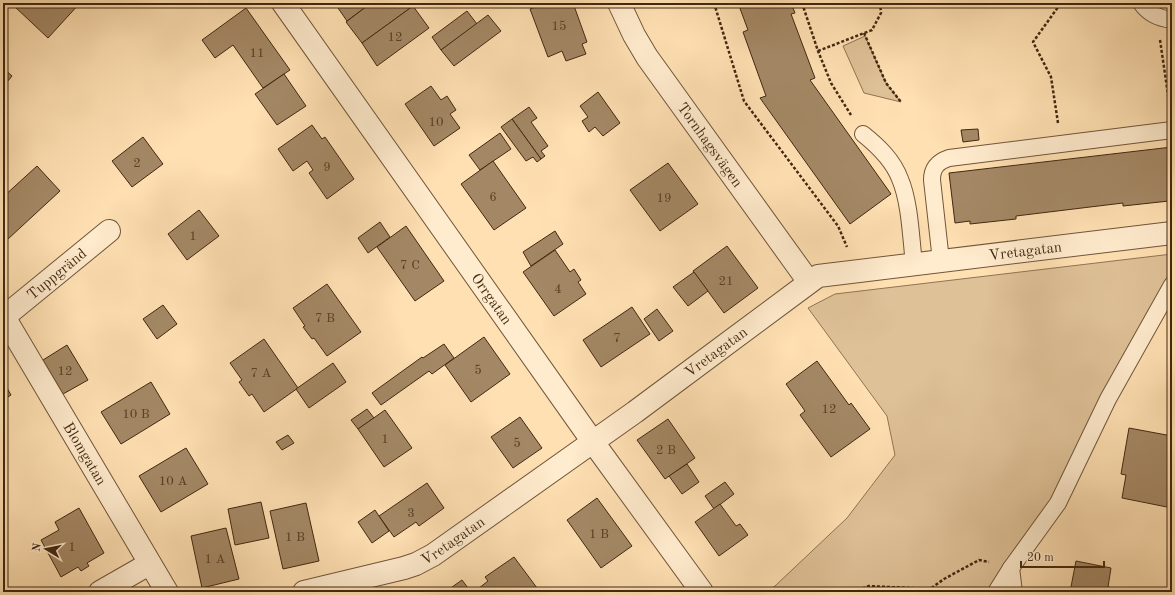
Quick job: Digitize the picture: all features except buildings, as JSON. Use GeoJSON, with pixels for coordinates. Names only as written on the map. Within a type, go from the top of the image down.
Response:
{"type":"FeatureCollection","features":[{"type":"Feature","properties":{"kind":"street","name":"Orrgatan"},"geometry":{"type":"LineString","coordinates":[[283,3],[593,442],[702,592]]}},
{"type":"Feature","properties":{"kind":"street","name":"Tornhagsvägen"},"geometry":{"type":"LineString","coordinates":[[619,3],[634,35],[648,57],[809,282]]}},
{"type":"Feature","properties":{"kind":"street","name":"Tuppgränd"},"geometry":{"type":"LineString","coordinates":[[5,322],[109,231]]}},
{"type":"Feature","properties":{"kind":"street","name":"Vretagatan"},"geometry":{"type":"LineString","coordinates":[[304,592],[387,573],[416,564],[432,555],[593,442],[818,276],[1172,233]]}},
{"type":"Feature","properties":{"kind":"street","name":"Blomgatan"},"geometry":{"type":"LineString","coordinates":[[5,322],[167,592]]}},
{"type":"Feature","properties":{"kind":"street"},"geometry":{"type":"LineString","coordinates":[[100,592],[149,564]]}},
{"type":"Feature","properties":{"kind":"lane"},"geometry":{"type":"LineString","coordinates":[[1141,3],[1147,11],[1165,19]]}},
{"type":"Feature","properties":{"kind":"lane"},"geometry":{"type":"LineString","coordinates":[[941,261],[932,180],[932,173],[935,166],[941,160],[1172,130]]}},
{"type":"Feature","properties":{"kind":"lane"},"geometry":{"type":"LineString","coordinates":[[863,134],[877,145],[889,160],[900,178],[906,196],[914,264]]}},
{"type":"Feature","properties":{"kind":"lane"},"geometry":{"type":"LineString","coordinates":[[996,592],[1011,568],[1058,503],[1108,399],[1172,285]]}},
{"type":"Feature","properties":{"kind":"lane"},"geometry":{"type":"LineString","coordinates":[[1011,568],[1014,592]]}},
{"type":"Feature","properties":{"kind":"path"},"geometry":{"type":"LineString","coordinates":[[714,3],[744,101],[838,226],[857,271]]}},
{"type":"Feature","properties":{"kind":"path"},"geometry":{"type":"LineString","coordinates":[[802,3],[818,52],[831,83],[853,118]]}},
{"type":"Feature","properties":{"kind":"path"},"geometry":{"type":"LineString","coordinates":[[818,52],[872,30],[881,13],[880,3]]}},
{"type":"Feature","properties":{"kind":"path"},"geometry":{"type":"LineString","coordinates":[[1058,119],[1051,77],[1033,42],[1061,3]]}},
{"type":"Feature","properties":{"kind":"path"},"geometry":{"type":"LineString","coordinates":[[1165,19],[1170,106]]}},
{"type":"Feature","properties":{"kind":"path"},"geometry":{"type":"LineString","coordinates":[[863,33],[886,83],[901,102]]}},
{"type":"Feature","properties":{"kind":"path"},"geometry":{"type":"LineString","coordinates":[[853,592],[869,586],[930,589],[944,579],[979,560],[1011,568]]}},
{"type":"Feature","properties":{"kind":"shaded area"},"geometry":{"type":"Polygon","coordinates":[[[865,36],[886,83],[901,102],[864,93],[843,46],[865,36]]]}},
{"type":"Feature","properties":{"kind":"shaded area"},"geometry":{"type":"Polygon","coordinates":[[[1172,254],[1172,290],[1000,592],[766,592],[775,586],[847,518],[895,455],[887,416],[808,308],[835,294],[1172,254]]]}}]}
